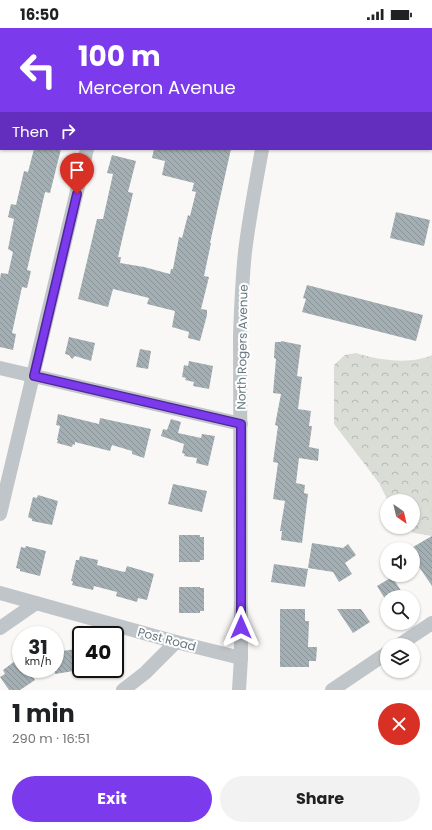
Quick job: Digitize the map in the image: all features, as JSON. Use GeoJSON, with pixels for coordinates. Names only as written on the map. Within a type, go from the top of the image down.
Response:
{"type":"FeatureCollection","features":[{"type":"Feature","properties":{"kind":"street"},"geometry":{"type":"LineString","coordinates":[[0,514],[87,150]]}},
{"type":"Feature","properties":{"kind":"street","name":"North Rogers Avenue"},"geometry":{"type":"LineString","coordinates":[[239,690],[241,658],[240,336],[245,253],[262,150]]}},
{"type":"Feature","properties":{"kind":"street"},"geometry":{"type":"LineString","coordinates":[[0,368],[241,424]]}},
{"type":"Feature","properties":{"kind":"street","name":"Post Road"},"geometry":{"type":"LineString","coordinates":[[0,593],[176,642],[241,658]]}},
{"type":"Feature","properties":{"kind":"street"},"geometry":{"type":"LineString","coordinates":[[0,628],[36,604]]}},
{"type":"Feature","properties":{"kind":"street"},"geometry":{"type":"LineString","coordinates":[[409,638],[432,622]]}},
{"type":"Feature","properties":{"kind":"street"},"geometry":{"type":"LineString","coordinates":[[122,690],[145,673],[176,642]]}},
{"type":"Feature","properties":{"kind":"street"},"geometry":{"type":"LineString","coordinates":[[332,690],[380,658]]}},
{"type":"Feature","properties":{"kind":"green space"},"geometry":{"type":"Polygon","coordinates":[[[356,353],[374,358],[404,361],[424,358],[432,355],[432,536],[420,534],[420,494],[384,494],[379,483],[334,424],[334,365],[345,355],[356,353]]]}},
{"type":"Feature","properties":{"kind":"building"},"geometry":{"type":"Polygon","coordinates":[[[34,150],[61,150],[50,193],[45,192],[27,270],[31,271],[27,288],[22,287],[12,333],[16,334],[13,350],[0,347],[0,279],[1,273],[8,274],[13,252],[8,249],[14,219],[8,217],[11,204],[16,205],[24,171],[28,172],[34,150]]]}},
{"type":"Feature","properties":{"kind":"building"},"geometry":{"type":"Polygon","coordinates":[[[154,150],[231,150],[204,276],[209,277],[201,309],[207,310],[207,315],[200,341],[188,338],[189,332],[172,327],[175,311],[147,304],[149,298],[113,289],[108,307],[78,299],[97,219],[103,219],[113,174],[107,173],[112,155],[136,161],[128,192],[133,193],[118,257],[121,257],[120,263],[144,267],[170,274],[171,269],[173,269],[179,237],[182,238],[188,215],[190,216],[196,192],[192,191],[194,183],[162,175],[165,161],[152,158],[154,150]]]}},
{"type":"Feature","properties":{"kind":"building"},"geometry":{"type":"Polygon","coordinates":[[[396,212],[430,220],[424,246],[390,238],[396,212]]]}},
{"type":"Feature","properties":{"kind":"building"},"geometry":{"type":"Polygon","coordinates":[[[307,285],[423,315],[416,341],[302,312],[306,299],[303,298],[307,285]]]}},
{"type":"Feature","properties":{"kind":"building"},"geometry":{"type":"Polygon","coordinates":[[[69,337],[95,343],[91,361],[75,356],[72,359],[69,355],[65,354],[69,337]]]}},
{"type":"Feature","properties":{"kind":"building"},"geometry":{"type":"Polygon","coordinates":[[[281,341],[301,345],[297,376],[302,377],[298,409],[311,411],[309,426],[312,426],[309,447],[319,449],[318,461],[299,458],[296,483],[305,485],[304,493],[308,494],[302,543],[281,540],[282,531],[280,531],[285,501],[273,499],[278,463],[273,462],[278,426],[275,425],[281,394],[273,393],[276,359],[274,358],[275,342],[281,341]]]}},
{"type":"Feature","properties":{"kind":"building"},"geometry":{"type":"Polygon","coordinates":[[[140,349],[151,351],[148,369],[136,367],[140,349]]]}},
{"type":"Feature","properties":{"kind":"building"},"geometry":{"type":"Polygon","coordinates":[[[189,361],[213,366],[209,389],[193,386],[194,382],[185,380],[186,378],[182,377],[184,365],[188,366],[189,361]]]}},
{"type":"Feature","properties":{"kind":"building"},"geometry":{"type":"Polygon","coordinates":[[[58,414],[99,424],[100,418],[151,429],[144,458],[132,454],[132,451],[112,445],[110,451],[75,442],[75,445],[73,444],[72,447],[57,443],[60,426],[56,425],[58,414]]]}},
{"type":"Feature","properties":{"kind":"building"},"geometry":{"type":"Polygon","coordinates":[[[171,419],[181,422],[178,433],[201,438],[202,434],[215,436],[208,466],[196,463],[197,458],[184,456],[185,454],[182,453],[184,444],[161,436],[163,429],[167,430],[171,419]]]}},
{"type":"Feature","properties":{"kind":"building"},"geometry":{"type":"Polygon","coordinates":[[[173,484],[207,491],[202,512],[168,504],[173,484]]]}},
{"type":"Feature","properties":{"kind":"building"},"geometry":{"type":"Polygon","coordinates":[[[38,495],[58,501],[52,525],[32,521],[32,519],[28,517],[33,497],[37,498],[38,495]]]}},
{"type":"Feature","properties":{"kind":"building"},"geometry":{"type":"Polygon","coordinates":[[[179,535],[200,535],[200,537],[204,537],[204,560],[200,560],[200,562],[179,562],[179,535]]]}},
{"type":"Feature","properties":{"kind":"building"},"geometry":{"type":"Polygon","coordinates":[[[432,536],[432,586],[420,568],[420,543],[432,536]]]}},
{"type":"Feature","properties":{"kind":"building"},"geometry":{"type":"Polygon","coordinates":[[[312,543],[343,548],[348,544],[356,555],[345,563],[352,574],[339,582],[333,572],[308,568],[312,543]]]}},
{"type":"Feature","properties":{"kind":"building"},"geometry":{"type":"Polygon","coordinates":[[[26,546],[46,551],[40,576],[20,571],[20,569],[16,568],[21,547],[25,548],[26,546]]]}},
{"type":"Feature","properties":{"kind":"building"},"geometry":{"type":"Polygon","coordinates":[[[80,556],[98,560],[97,565],[120,571],[125,572],[127,566],[154,574],[147,600],[138,598],[137,602],[116,596],[117,592],[94,586],[93,590],[72,585],[73,581],[71,581],[76,560],[79,560],[80,556]]]}},
{"type":"Feature","properties":{"kind":"building"},"geometry":{"type":"Polygon","coordinates":[[[274,564],[308,569],[305,587],[271,582],[274,564]]]}},
{"type":"Feature","properties":{"kind":"building"},"geometry":{"type":"Polygon","coordinates":[[[384,582],[395,582],[401,590],[380,591],[377,586],[384,582]]]}},
{"type":"Feature","properties":{"kind":"building"},"geometry":{"type":"Polygon","coordinates":[[[179,587],[204,588],[204,611],[200,611],[200,613],[179,613],[179,587]]]}},
{"type":"Feature","properties":{"kind":"building"},"geometry":{"type":"Polygon","coordinates":[[[280,609],[305,609],[305,621],[309,621],[308,647],[317,647],[316,661],[309,661],[309,667],[280,667],[280,609]]]}},
{"type":"Feature","properties":{"kind":"building"},"geometry":{"type":"Polygon","coordinates":[[[337,609],[361,609],[370,622],[353,633],[337,609]]]}},
{"type":"Feature","properties":{"kind":"building"},"geometry":{"type":"Polygon","coordinates":[[[72,650],[72,671],[64,673],[64,651],[72,650]]]}},
{"type":"Feature","properties":{"kind":"building"},"geometry":{"type":"Polygon","coordinates":[[[12,663],[12,678],[34,678],[35,680],[20,690],[9,690],[0,677],[5,674],[3,670],[12,663]]]}},
{"type":"Feature","properties":{"kind":"route"},"geometry":{"type":"LineString","coordinates":[[77,194],[34,376],[241,424],[241,627]]}}]}
